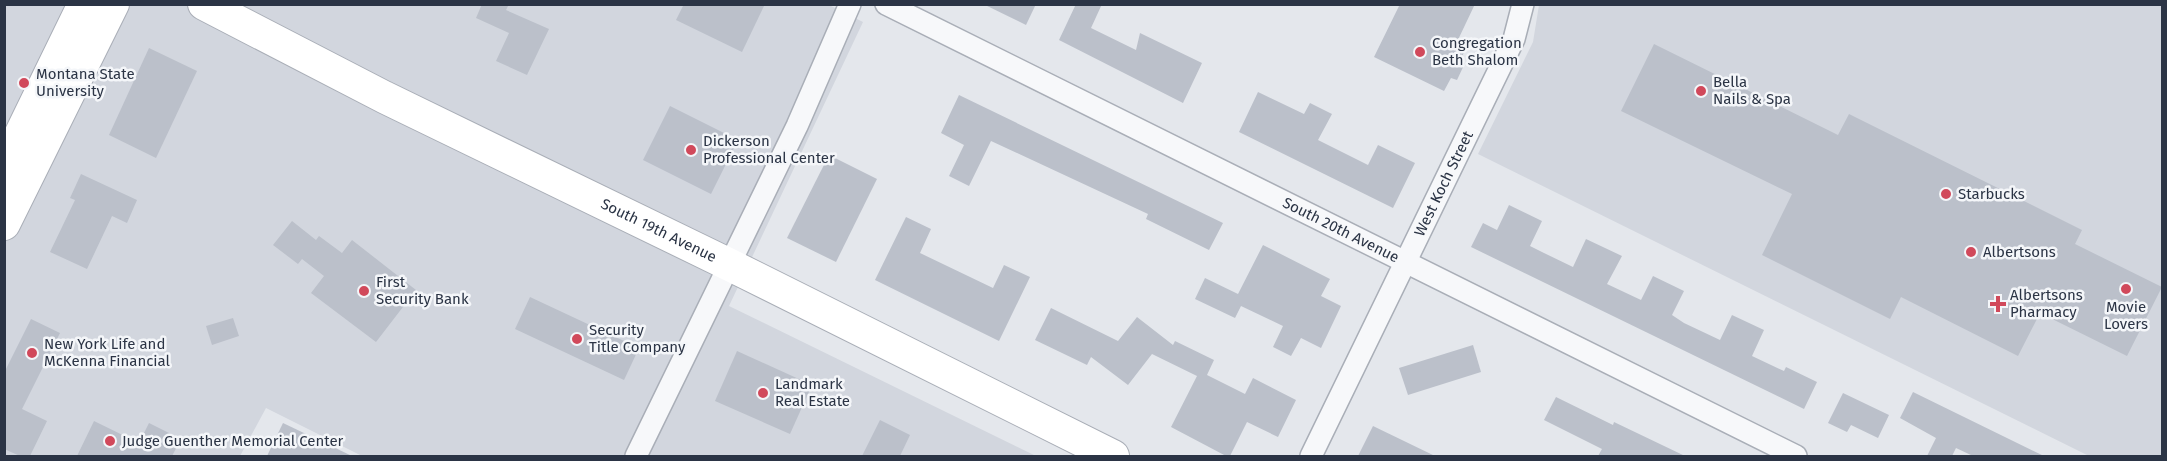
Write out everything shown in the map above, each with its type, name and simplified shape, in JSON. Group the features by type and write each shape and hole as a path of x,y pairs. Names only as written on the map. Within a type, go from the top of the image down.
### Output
{"main road":[{"path":"4,168 84,4"},
{"path":"4,224 113,4"},
{"name":"South 19th Avenue","path":"204,4 374,92 730,265 1113,456"}],"street":[{"path":"636,456 797,126 849,4"},
{"name":"South 20th Avenue","path":"886,4 1796,456"},
{"name":"West Koch Street","path":"1311,456 1514,39 1523,4"}],"shaded area":[{"path":"4,5 829,5 863,22 729,306 1036,456 362,456 266,408 240,456 5,456"},
{"path":"1539,5 2162,5 2162,456 2089,456 1478,154 1533,42"}],"building":[{"path":"482,4 509,4 506,10 549,29 527,75 496,61 509,33 476,18"},
{"path":"684,4 765,4 742,52 676,20"},
{"path":"983,4 1036,4 1026,25"},
{"path":"1076,4 1102,4 1091,28 1136,50 1140,33 1202,63 1183,103 1059,40"},
{"name":"Congregation Beth Shalom","path":"1400,4 1475,4 1456,44 1466,48 1460,61 1465,63 1457,80 1451,78 1444,91 1374,57"},
{"path":"1654,44 1838,135 1849,114 2082,230 2075,244 2162,287 2127,356 2040,313 2018,356 1901,297 1890,319 1762,255 1792,194 1621,111"},
{"path":"149,48 197,71 156,158 109,135"},
{"path":"1258,92 1304,114 1310,103 1332,114 1318,140 1368,165 1378,145 1415,163 1393,208 1239,132"},
{"path":"959,95 1223,223 1209,250 1146,219 1148,214 991,141 969,186 949,176 964,145 941,133"},
{"name":"Dickerson Professional Center","path":"670,106 738,140 711,194 643,160"},
{"path":"829,155 877,179 836,262 787,238"},
{"path":"81,174 137,200 127,223 112,216 87,269 50,252 75,200 70,198"},
{"path":"1509,205 1542,221 1530,246 1573,267 1586,239 1622,256 1607,284 1641,300 1653,276 1684,291 1672,315 1684,323 1720,340 1732,315 1764,330 1752,356 1784,371 1786,367 1817,382 1804,409 1471,247 1483,223 1497,230"},
{"path":"906,217 931,229 920,253 993,288 1004,265 1030,277 999,341 875,280"},
{"name":"First Security Bank","path":"292,221 316,240 319,236 342,253 352,240 416,290 376,342 311,293 324,276 302,259 298,264 273,245"},
{"path":"1263,245 1330,279 1321,296 1341,306 1321,348 1301,338 1291,356 1273,347 1283,326 1241,306 1235,318 1195,299 1205,278 1238,294"},
{"name":"Security Title Company","path":"530,297 639,348 624,380 515,329"},
{"path":"1051,308 1118,341 1137,317 1173,345 1175,341 1214,360 1207,375 1245,394 1253,378 1296,400 1278,437 1247,422 1230,456 1226,456 1171,427 1197,376 1152,354 1128,385 1091,357 1087,365 1035,340"},
{"path":"233,318 239,336 212,345 206,326"},
{"path":"31,319 60,333 22,409 47,421 30,456 20,456 4,449 4,373"},
{"path":"1473,345 1481,372 1408,395 1399,368"},
{"name":"Landmark Real Estate","path":"737,351 812,385 790,434 715,401"},
{"path":"1913,392 2044,456 1973,456 1956,448 1952,456 1927,456 1936,438 1900,418"},
{"path":"1843,393 1889,415 1878,438 1851,425 1847,432 1828,423"},
{"path":"1556,397 1685,456 1598,456 1602,449 1544,420"},
{"path":"880,420 910,435 900,456 862,456"},
{"name":"Judge Guenther Memorial Center","path":"94,421 139,443 149,423 181,439 172,456 77,456"},
{"path":"283,423 352,456 267,456"},
{"path":"1373,426 1435,456 1358,456"}],"place":[{"name":"Congregation Beth Shalom","path":"1420,52"},
{"name":"Montana State University","path":"24,83"},
{"name":"Bella Nails & Spa","path":"1701,91"},
{"name":"Dickerson Professional Center","path":"691,150"},
{"name":"Starbucks","path":"1946,194"},
{"name":"Albertsons","path":"1971,252"},
{"name":"Movie Lovers","path":"2126,289"},
{"name":"First Security Bank","path":"364,291"},
{"name":"Albertsons Pharmacy","path":"1998,304"},
{"name":"Security Title Company","path":"577,339"},
{"name":"New York Life and McKenna Financial","path":"32,353"},
{"name":"Landmark Real Estate","path":"763,393"},
{"name":"Judge Guenther Memorial Center","path":"110,441"}]}
